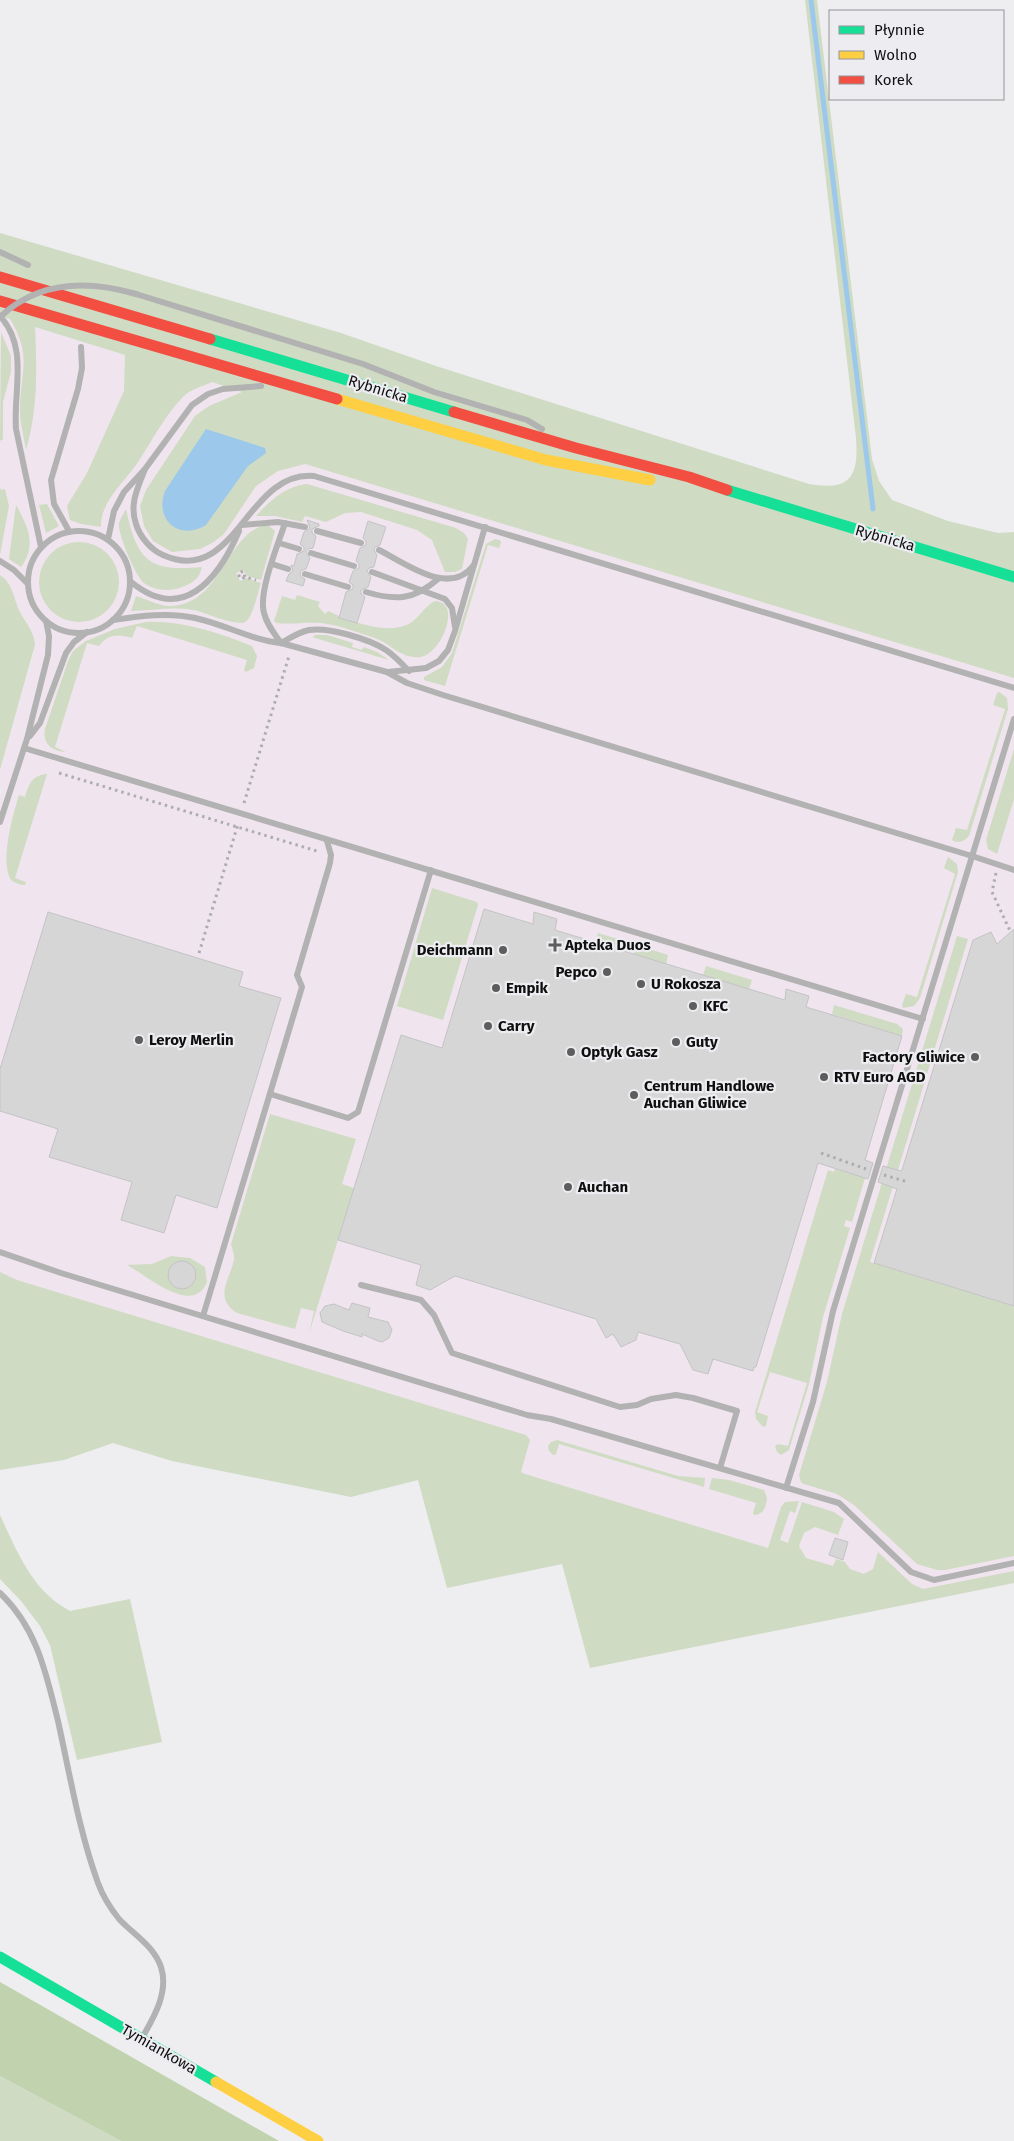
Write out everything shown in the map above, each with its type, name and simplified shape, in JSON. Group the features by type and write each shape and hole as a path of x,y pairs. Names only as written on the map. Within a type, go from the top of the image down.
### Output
{"main road":[{"name":"Rybnicka","path":"0,277 576,448 689,477 755,500 1014,577"},
{"name":"Rybnicka","path":"0,301 546,460 755,500"},
{"name":"Tymiankowa","path":"0,1957 318,2141"}],"lane":[{"path":"0,252 28,265"},
{"path":"41,547 16,429 15,404 18,356 9,328 0,316 32,297 71,285 100,285 136,294 363,364 434,392 527,420 576,448"},
{"path":"68,531 54,504 51,480 78,389 82,368 81,348"},
{"path":"108,539 114,511 127,487 145,469 186,412 208,394 223,389 253,385 324,395"},
{"path":"145,469 135,494 135,524 143,538 161,554 180,560 206,556 222,547 242,525 260,500 275,486 291,478 308,475 330,480 1014,688"},
{"path":"242,525 285,523 305,527"},
{"path":"281,643 271,630 263,611 263,594 285,523"},
{"path":"130,581 142,591 160,599 172,600 189,595 203,586 210,578 233,545 242,525"},
{"path":"387,672 426,668 439,661 448,650 485,527"},
{"path":"68,531 84,531 108,539 125,560 130,581 128,595 122,608 113,620 101,628 87,632 72,632 58,628 46,621 33,604 27,582 34,557 41,547 54,537 68,531"},
{"path":"318,531 361,543"},
{"path":"279,543 299,549"},
{"path":"379,550 438,579 461,577 475,563"},
{"path":"311,553 354,566"},
{"path":"0,562 14,570 27,582"},
{"path":"272,564 288,569"},
{"path":"372,572 441,596 451,604 455,630"},
{"path":"305,574 348,587"},
{"path":"366,592 381,596 403,598 425,590 438,579"},
{"path":"113,620 150,615 196,618 268,642 281,643 387,672 407,683 443,695 1014,870"},
{"path":"0,822 27,739 48,655 49,636 46,621"},
{"path":"281,643 306,631 319,629 332,631 377,645 392,655 409,671"},
{"path":"27,739 40,723 66,652 74,642 87,632"},
{"path":"1006,685 1014,694"},
{"path":"786,1488 813,1402 833,1311 1014,719"},
{"path":"24,748 327,841 349,845 923,1019"},
{"path":"203,1316 302,987 297,975 331,856 327,841"},
{"path":"270,1094 348,1118 358,1112 430,870"},
{"path":"0,1252 527,1415 551,1419 839,1503 911,1572 934,1580 1014,1564"},
{"path":"361,1285 421,1300 434,1315 452,1352 620,1406 637,1405 651,1399 676,1396 694,1398 737,1411 720,1468"},
{"path":"0,1593 13,1605 29,1628 45,1668 98,1885 119,1918 147,1944 161,1967 162,1990 156,2014 141,2039"}],"path":[{"path":"199,953 292,646"},
{"path":"59,773 331,856"},
{"path":"998,866 992,892 1011,933"},
{"path":"821,1153 834,1159 908,1182"}],"shaded area":[{"path":"0,316 1014,633 1014,1583 912,1604 0,1318 0,796 2,789 0,789 0,770 34,652 27,623 18,608 0,592"}],"green space":[{"path":"805,0 817,0 872,459 879,481 892,500 948,521 998,533 1014,532 1014,678 305,464 278,471 256,486 224,534 212,543 200,549 172,552 153,541 144,526 140,506 146,490 195,416 209,406 242,392 212,382 187,394 177,403 138,462 109,500 102,518 101,527 70,520 67,506 87,473 124,391 125,355 35,327 35,404 26,450 20,416 23,354 17,332 10,319 0,316 0,233 341,333 439,367 809,484 823,486 843,483 853,472 856,463 856,438"},
{"path":"1,332 11,356 11,372 3,402 3,439 0,441"},
{"path":"307,484 456,528 464,533 468,539 462,569 455,572 445,572 432,540 417,530 361,512 345,513 326,522 305,516 302,522 275,516 256,516 285,491"},
{"path":"0,487 1,490 5,489 9,506 0,555"},
{"path":"47,504 59,526 46,533 39,505"},
{"path":"16,505 27,528 30,544 26,559 21,567 9,559"},
{"path":"126,509 135,541 141,552 148,559 158,565 169,567 202,567 196,579 183,587 170,590 156,589 144,583 132,565 119,529 119,524"},
{"path":"268,525 275,531 261,580 247,576 243,570 236,573 240,581 246,578 261,583 253,610 245,622 230,621 184,609 131,611 136,596 169,606 187,603 201,594 213,582 243,539 254,530"},
{"path":"495,539 500,540 501,543 499,548 488,545 445,686 424,680 424,677 442,667 452,653 486,544"},
{"path":"79,542 94,545 107,554 116,567 119,582 116,597 107,610 94,619 79,622 64,619 51,610 42,597 39,582 42,567 51,554 64,545"},
{"path":"0,575 10,586 19,610 33,635 35,645 0,770"},
{"path":"297,595 320,602 318,606 325,614 328,611 358,623 382,628 403,626 412,622 435,601 443,604 447,610 448,619 446,629 435,648 428,654 413,657 407,656 375,638 339,626 321,623 276,623 274,621 282,596 295,600"},
{"path":"146,622 172,623 200,628 252,646 257,656 254,668 246,672 244,670 247,660 137,626 132,638 114,636 106,639 99,646 87,643 55,747 66,752 49,746 45,739 45,729 73,651 86,641 115,629"},
{"path":"315,635 327,635 353,643 352,647 362,650 364,647 377,652 389,660 315,638 313,637"},
{"path":"999,692 1007,698 1008,709 969,836 957,842 952,840 956,828 967,830 1005,709 993,705"},
{"path":"1014,749 1014,799 997,854 988,849 986,840"},
{"path":"47,774 15,878 26,882 25,885 19,884 11,880 7,862 8,839 13,815 19,795 25,797 32,781 38,776"},
{"path":"948,857 957,864 958,872 920,998 914,1006 903,1008 902,1005 906,994 917,997 955,874 944,868"},
{"path":"432,888 477,902 478,905 443,1020 397,1006"},
{"path":"598,933 631,943 628,952 596,942"},
{"path":"957,936 968,939 870,1262 1014,1306 1014,1556 937,1570 917,1564 854,1505 837,1494 804,1484 801,1482 799,1475 827,1382 842,1314"},
{"path":"636,945 668,955 666,964 634,954"},
{"path":"706,966 752,980 749,989 703,975"},
{"path":"834,1005 897,1024 903,1029 902,1036 832,1014"},
{"path":"270,1114 356,1139 342,1184 354,1188 309,1334 314,1311 301,1308 295,1329 237,1313 230,1307 224,1295 234,1260 231,1244"},
{"path":"835,1169 865,1178 852,1222 846,1220 844,1226 850,1228 823,1317 809,1384 789,1450 781,1455 777,1452 775,1446 778,1444 788,1446 807,1383 770,1372 757,1412 768,1416 766,1426 763,1427 756,1419 755,1412 828,1170 834,1172"},
{"path":"171,1256 190,1258 205,1267 207,1282 200,1292 191,1296 181,1295 157,1284 127,1265 152,1264"},
{"path":"0,1272 17,1280 526,1435 530,1440 521,1472 525,1474 768,1548 781,1507 785,1502 799,1501 795,1513 790,1511 780,1540 788,1543 802,1502 834,1512 844,1519 838,1535 815,1527 804,1533 799,1546 806,1558 833,1566 836,1559 845,1562 850,1569 864,1574 873,1569 878,1552 912,1584 923,1589 1014,1571 1014,1583 590,1668 562,1564 447,1588 418,1480 351,1497 172,1461 113,1443 64,1460 0,1470"},
{"path":"557,1440 678,1476 705,1478 704,1487 559,1444 556,1454 553,1455 549,1451 548,1446 551,1442"},
{"path":"712,1478 729,1480 764,1490 767,1498 764,1510 754,1515 756,1503 709,1489"},
{"path":"0,1515 28,1570 42,1590 60,1605 70,1611 130,1599 162,1742 77,1760 50,1645 40,1626 21,1601 0,1579"},
{"path":"0,1982 279,2141 121,2141 0,2076"},
{"path":"0,2076 121,2141 0,2141"}],"water":[{"path":"206,429 265,448 266,453 248,466 206,525 187,531 172,525 166,519 163,511 165,491"}],"building":[{"path":"307,520 319,524 319,526 312,529 312,533 316,536 314,545 313,548 308,549 306,552 310,558 306,569 300,573 301,577 305,579 303,586 286,581 289,574 293,571 291,565 294,566 297,554 304,551 304,547 300,544 304,532 310,528"},
{"path":"368,521 386,527 380,545 374,548 377,555 374,567 369,568 367,571 371,577 368,587 361,590 361,594 365,597 357,623 339,618 346,592 353,589 353,585 349,582 353,571 359,568 359,564 356,561 360,548 366,545 366,541 363,538"},
{"name":"Centrum Handlowe Auchan Gliwice","path":"484,909 533,924 534,912 557,919 555,930 785,1000 786,989 809,996 806,1007 902,1036 865,1160 873,1163 868,1179 818,1163 756,1367 754,1367 753,1371 713,1359 708,1374 693,1370 680,1344 638,1332 636,1340 621,1347 613,1334 606,1338 596,1319 455,1276 430,1290 416,1285 421,1265 338,1240 401,1035 442,1048"},
{"name":"Leroy Merlin","path":"48,912 243,972 239,986 281,998 217,1208 176,1195 164,1233 121,1220 132,1182 49,1157 58,1129 0,1111 0,1069"},
{"name":"Factory Gliwice","path":"1014,929 1014,1306 874,1263 897,1189 878,1182 883,1166 902,1170 973,940 991,932 997,944"},
{"path":"182,1261 192,1265 196,1275 192,1285 182,1289 172,1285 168,1275 172,1265"},
{"path":"352,1303 370,1308 368,1317 388,1322 392,1330 389,1338 382,1342 362,1334 362,1337 343,1331 322,1322 320,1313 325,1306 334,1304 349,1310"},
{"path":"835,1538 848,1542 843,1560 829,1555"}],"waterway":[{"path":"811,0 873,509"}],"traffic: fast":[{"path":"210,339 454,412"},
{"path":"727,490 1014,577"},
{"path":"0,1957 216,2082"}],"traffic: slow":[{"path":"337,399 546,460 650,480"},
{"path":"216,2082 318,2141"}],"traffic: jam":[{"path":"0,277 210,339"},
{"path":"0,301 337,399"},
{"path":"454,412 576,448 689,477 727,490"}],"place":[{"name":"Apteka Duos","path":"555,945"},
{"name":"Deichmann","path":"503,950"},
{"name":"Pepco","path":"607,972"},
{"name":"U Rokosza","path":"641,984"},
{"name":"Empik","path":"496,988"},
{"name":"KFC","path":"693,1006"},
{"name":"Carry","path":"488,1026"},
{"name":"Leroy Merlin","path":"139,1040"},
{"name":"Guty","path":"676,1042"},
{"name":"Optyk Gasz","path":"571,1052"},
{"name":"Factory Gliwice","path":"975,1057"},
{"name":"RTV Euro AGD","path":"824,1077"},
{"name":"Centrum Handlowe Auchan Gliwice","path":"634,1095"},
{"name":"Auchan","path":"568,1187"}]}
